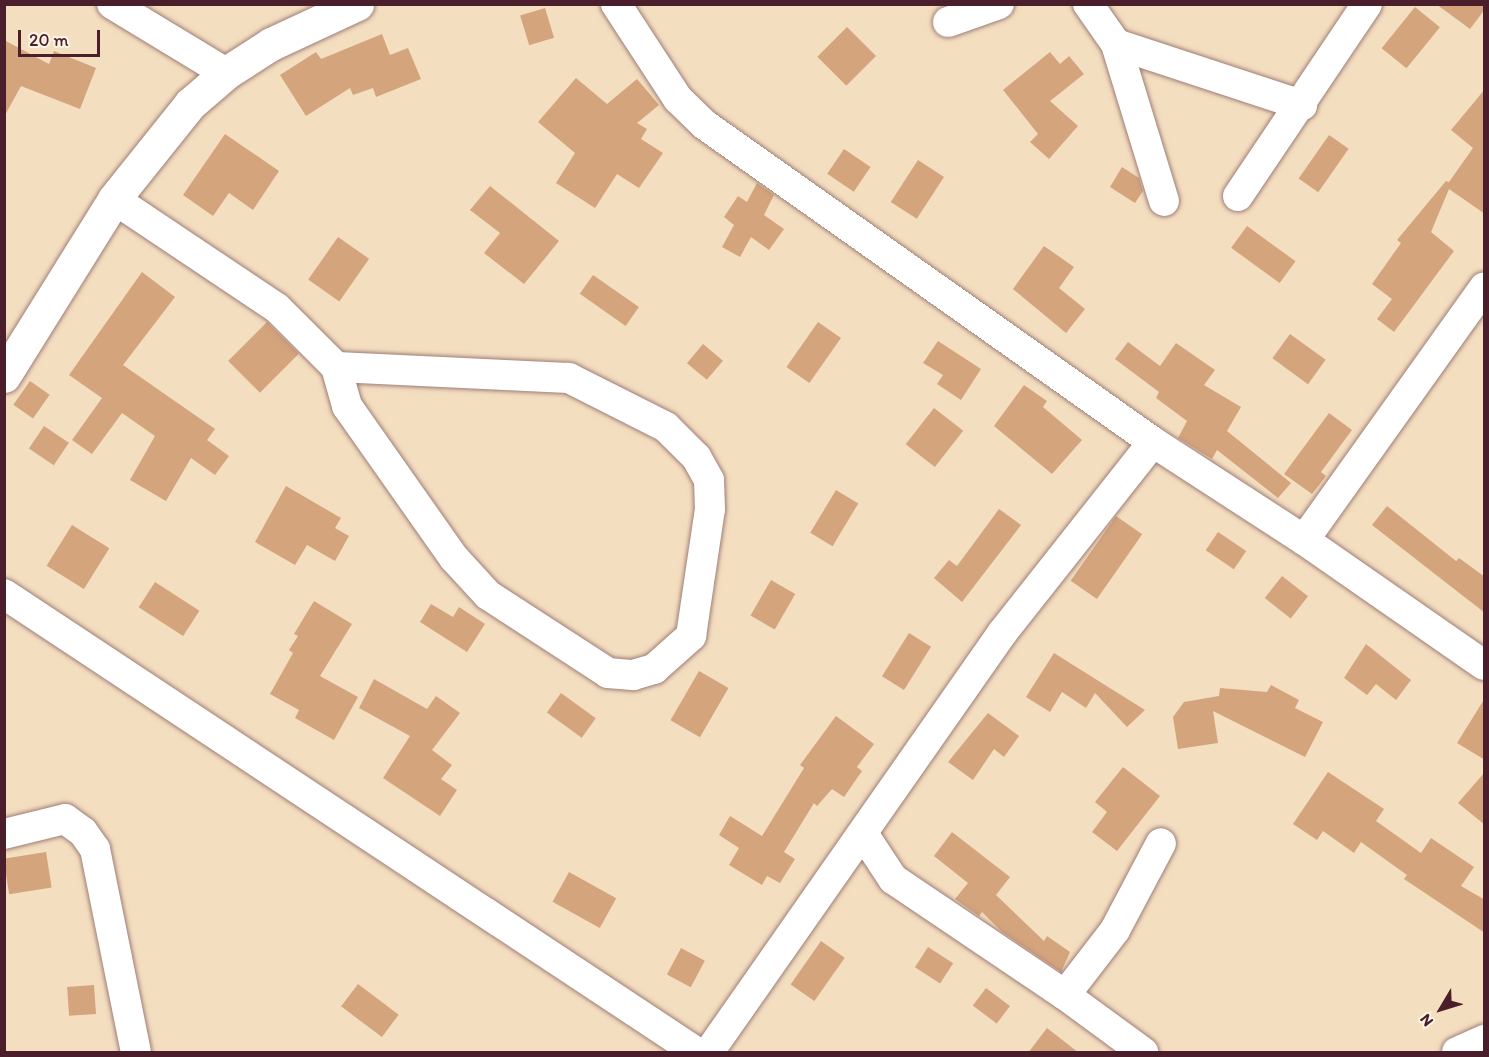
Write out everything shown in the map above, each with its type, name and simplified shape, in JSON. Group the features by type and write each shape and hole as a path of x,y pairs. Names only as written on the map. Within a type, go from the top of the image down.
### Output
{"street":[{"path":"112,4 226,73"},
{"path":"4,376 114,199 190,104 226,73 271,44 357,4"},
{"path":"616,4 678,99 705,125 1153,442 1304,540 1485,665"},
{"path":"948,22 999,4"},
{"path":"1088,4 1116,44 1164,201"},
{"path":"1238,196 1266,149 1302,105 1367,4"},
{"path":"1116,44 1302,105"},
{"path":"114,199 277,308 336,367 347,406 454,558 488,595 608,673 633,675 654,669 691,636 710,509 709,480 696,457 666,427 569,378 336,367"},
{"path":"1304,540 1485,288"},
{"path":"709,1053 864,835 1003,632 1153,442"},
{"path":"4,594 696,1053"},
{"path":"4,834 65,819 82,832 95,849 136,1053"},
{"path":"864,835 893,879 1065,995 1143,1053"},
{"path":"1065,995 1116,930 1161,843"},
{"path":"1457,1053 1485,1040"}],"building":[{"path":"1436,4 1485,4 1485,9 1470,29"},
{"path":"1415,7 1440,27 1407,68 1382,48"},
{"path":"545,8 554,38 529,45 520,16"},
{"path":"847,27 876,56 846,86 817,57"},
{"path":"382,34 390,55 408,48 421,79 376,97 373,88 353,95 350,88 306,116 280,75 316,52 321,59"},
{"path":"4,40 49,64 54,51 96,68 80,109 21,86 4,117"},
{"path":"1050,52 1060,64 1069,56 1084,74 1050,101 1078,126 1049,159 1030,142 1038,134 1003,90"},
{"path":"576,78 607,104 637,79 659,105 637,123 647,129 641,139 663,153 639,188 617,174 595,208 556,183 575,153 538,122"},
{"path":"1485,89 1485,214 1449,189 1431,232 1454,251 1394,332 1377,319 1392,299 1372,284 1401,243 1397,240 1446,181 1449,182 1473,148 1451,130"},
{"path":"225,134 279,171 253,210 229,193 213,216 183,195"},
{"path":"1329,135 1349,149 1318,192 1299,178"},
{"path":"844,149 871,167 854,192 827,174"},
{"path":"918,160 944,177 917,219 891,202"},
{"path":"1122,167 1139,178 1143,191 1135,203 1110,187"},
{"path":"757,183 774,195 764,215 784,229 769,250 751,237 740,257 722,247 734,225 724,217 738,196 747,202"},
{"path":"490,186 559,241 524,284 484,253 500,233 470,210"},
{"path":"1247,226 1296,261 1280,283 1231,248"},
{"path":"338,237 369,259 339,301 308,280"},
{"path":"1044,246 1074,267 1059,288 1085,309 1066,333 1013,289"},
{"path":"142,272 175,297 123,365 215,429 207,440 229,456 215,475 191,458 166,501 130,480 155,436 122,413 92,454 72,440 102,398 69,375"},
{"path":"593,275 639,307 626,326 580,294"},
{"path":"267,322 299,354 260,393 228,361"},
{"path":"818,322 841,338 809,383 786,367"},
{"path":"1290,334 1326,360 1308,384 1272,358"},
{"path":"938,341 981,369 961,400 937,384 943,375 923,363"},
{"path":"1128,342 1160,366 1176,343 1215,370 1204,385 1241,407 1227,431 1291,483 1278,498 1217,450 1212,459 1178,438 1187,421 1156,398 1159,392 1115,359"},
{"path":"703,344 723,361 707,380 687,363"},
{"path":"30,381 50,395 33,419 13,405"},
{"path":"1024,385 1047,401 1043,407 1082,440 1052,474 994,426"},
{"path":"934,408 963,431 935,467 906,444"},
{"path":"1329,413 1352,430 1321,472 1326,476 1312,494 1284,474"},
{"path":"44,426 69,443 54,465 29,448"},
{"path":"286,486 341,518 335,528 349,536 335,561 307,545 295,565 255,542"},
{"path":"836,490 858,503 833,546 810,533"},
{"path":"1387,506 1456,561 1459,558 1485,577 1485,613 1372,525"},
{"path":"999,509 1021,525 962,602 934,578 949,560 957,566"},
{"path":"1116,516 1142,534 1097,599 1071,581"},
{"path":"72,525 109,548 84,589 47,566"},
{"path":"1218,532 1246,551 1234,569 1206,550"},
{"path":"1282,576 1308,596 1291,618 1265,598"},
{"path":"771,580 795,594 775,630 750,616"},
{"path":"155,582 199,611 183,636 139,607"},
{"path":"314,601 352,624 320,676 358,697 334,740 295,718 299,710 270,694 293,653 289,650 298,636 294,634"},
{"path":"431,604 453,617 459,607 485,624 467,652 420,622"},
{"path":"909,633 931,647 904,690 882,676"},
{"path":"1366,644 1411,680 1396,700 1376,684 1367,695 1344,678"},
{"path":"1054,653 1145,710 1127,727 1095,693 1086,708 1062,692 1050,712 1026,697"},
{"path":"699,671 728,688 700,737 670,720"},
{"path":"374,679 427,709 436,696 460,713 432,750 452,765 441,779 457,790 440,816 383,778 410,736 359,708"},
{"path":"1271,685 1299,700 1295,708 1323,722 1305,757 1213,711 1218,743 1178,749 1173,717 1184,702 1219,696 1220,688 1267,692"},
{"path":"561,693 596,718 582,738 547,712"},
{"path":"1485,698 1485,760 1457,743"},
{"path":"988,713 1019,736 1004,757 994,749 973,780 948,762"},
{"path":"836,716 874,744 857,767 862,771 844,797 832,789 817,806 814,803 784,852 795,859 780,883 767,876 762,885 729,865 739,848 719,835 730,816 762,836 804,768 800,765"},
{"path":"1123,767 1160,796 1117,851 1092,832 1107,812 1095,802"},
{"path":"1328,772 1384,809 1376,821 1421,853 1431,838 1474,867 1461,886 1485,900 1485,933 1404,879 1407,875 1361,842 1354,853 1323,831 1317,840 1293,824"},
{"path":"1485,772 1485,825 1458,803"},
{"path":"952,832 1010,877 996,895 1044,941 1047,936 1070,952 1061,972 1002,932 982,912 979,916 955,899 968,883 934,856"},
{"path":"46,852 52,888 9,894 4,859"},
{"path":"569,872 616,898 600,928 553,902"},
{"path":"821,941 845,958 814,1001 791,984"},
{"path":"928,947 953,963 940,983 915,967"},
{"path":"681,948 705,961 691,987 667,974"},
{"path":"358,984 399,1015 382,1037 341,1006"},
{"path":"94,985 96,1014 69,1016 67,987"},
{"path":"986,988 1010,1006 997,1024 973,1006"},
{"path":"1047,1028 1079,1053 1028,1053"}]}
